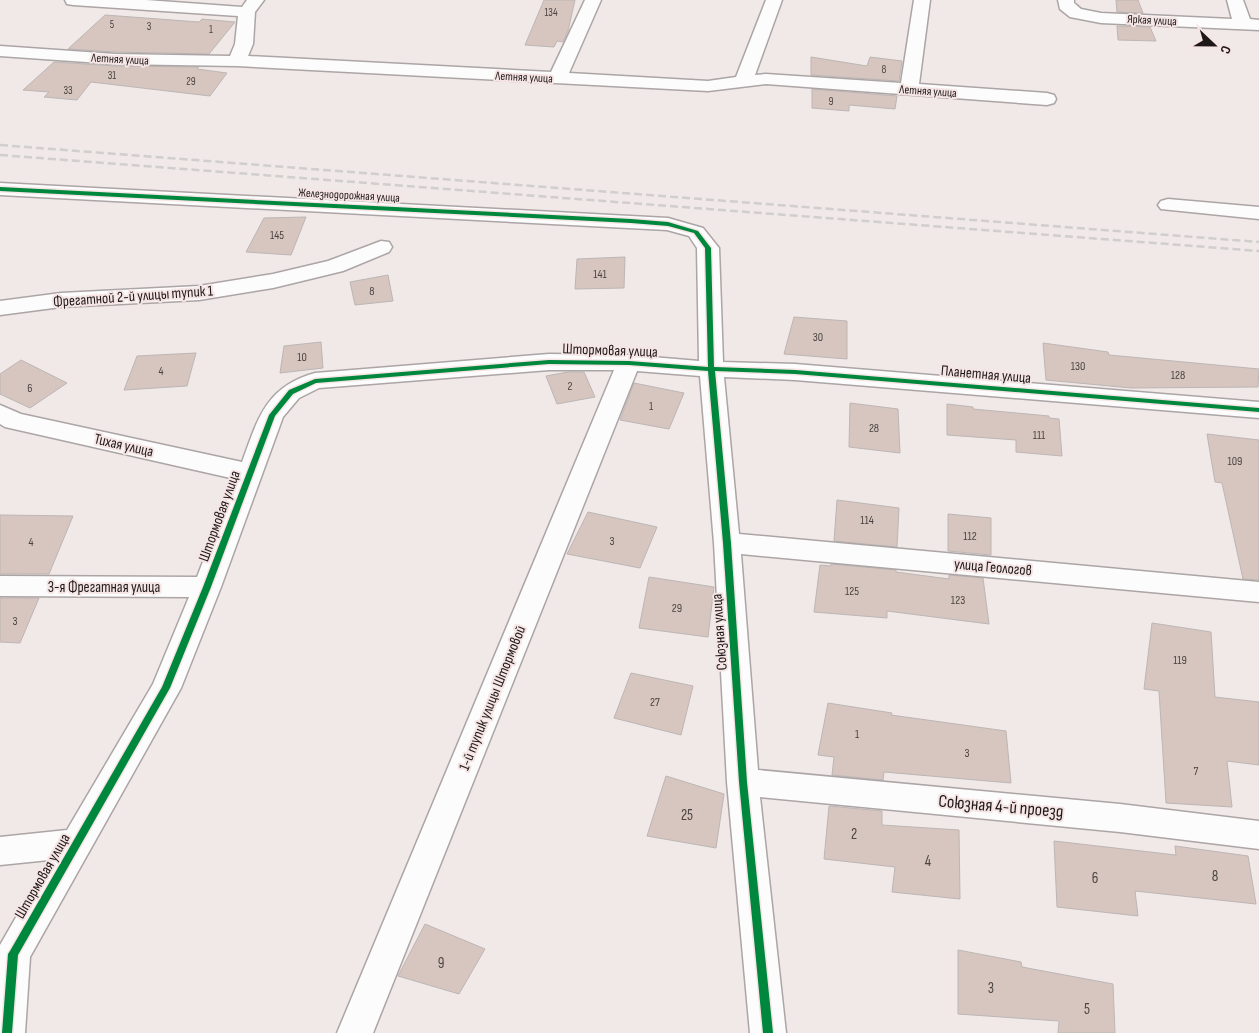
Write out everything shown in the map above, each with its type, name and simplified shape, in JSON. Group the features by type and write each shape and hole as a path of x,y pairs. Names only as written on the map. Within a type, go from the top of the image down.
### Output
{"street":[{"path":"73,0 251,6 244,44 237,61"},
{"path":"557,79 593,0"},
{"path":"744,80 774,0"},
{"path":"909,90 922,0"},
{"path":"1235,0 1251,25"},
{"name":"Яркая улица","path":"1071,6 1101,18 1251,25"},
{"name":"Летняя улица","path":"0,51 115,59 237,61 708,86 744,80 766,79 1047,100"},
{"name":"Железнодорожная улица","path":"0,188 631,221 668,224 696,232"},
{"path":"1168,205 1259,213"},
{"name":"Союзная улица","path":"696,232 708,248 710,369 727,543 743,782 768,1033"},
{"name":"Фрегатной 2-й улицы тупик 1","path":"0,308 62,300 199,293 273,281 335,266 381,247"},
{"name":"Штормовая улица","path":"7,1033 7,955 77,843 166,688 207,587 272,415 291,392 315,381 549,362 629,363 710,369"},
{"name":"1-й тупик улицы Штормовой","path":"355,1033 629,363"},
{"name":"Планетная улица","path":"710,369 795,372 1259,410"},
{"name":"Тихая улица","path":"0,413 14,421 250,474"},
{"name":"улица Геологов","path":"727,543 1259,592"},
{"name":"3-я Фрегатная улица","path":"0,586 207,587"},
{"name":"Союзная 4-й проезд","path":"743,782 1120,818 1259,835"},
{"path":"0,851 77,843"}],"building":[{"path":"544,0 575,0 568,31 563,42 557,41 554,47 525,45"},
{"path":"1116,0 1138,0 1143,13 1117,12"},
{"path":"105,15 199,22 202,19 235,22 209,54 68,49"},
{"path":"1117,26 1150,27 1156,41 1118,40"},
{"path":"811,57 867,66 870,57 902,61 899,81 811,75"},
{"path":"54,62 115,66 199,67 197,69 227,73 210,96 91,82 77,100 44,97 49,92 23,90"},
{"path":"812,89 897,96 895,109 849,105 849,111 812,108"},
{"path":"306,217 291,255 246,252 264,218"},
{"path":"625,257 624,288 575,289 577,259"},
{"path":"388,275 393,301 355,305 350,282"},
{"path":"794,317 847,321 847,359 784,354"},
{"path":"321,342 323,368 280,373 284,346"},
{"path":"1043,343 1108,352 1109,355 1259,369 1258,387 1131,388 1046,380"},
{"path":"196,353 187,386 124,390 137,356"},
{"path":"21,360 67,383 30,408 0,394 0,374"},
{"path":"568,372 584,372 595,397 557,404 546,376"},
{"path":"634,383 684,393 669,429 620,420"},
{"path":"850,403 898,409 900,453 849,447"},
{"path":"947,404 973,407 973,409 1049,416 1049,418 1059,419 1062,456 1016,452 1016,440 947,435"},
{"path":"1207,434 1259,440 1259,580 1243,579 1222,483 1215,482"},
{"path":"837,500 899,508 897,547 834,541"},
{"path":"588,512 657,527 640,568 567,554"},
{"path":"948,514 991,518 991,555 948,551"},
{"path":"0,515 73,516 49,574 0,574"},
{"path":"831,564 896,570 896,572 949,579 949,575 983,578 989,624 887,611 887,618 814,612 820,565 831,566"},
{"path":"649,577 714,587 708,637 639,628"},
{"path":"0,598 39,598 20,643 0,642"},
{"path":"1152,623 1211,632 1215,697 1259,702 1259,765 1227,761 1232,807 1166,803 1159,691 1144,689"},
{"path":"631,673 693,686 681,735 614,718"},
{"path":"828,703 892,713 891,715 1006,731 1011,783 884,772 883,780 832,775 834,757 818,755"},
{"path":"666,776 724,794 716,848 647,836"},
{"path":"829,806 882,811 882,825 959,830 960,899 892,892 895,867 824,859"},
{"path":"1054,841 1176,855 1175,846 1248,856 1256,904 1135,891 1138,916 1057,907"},
{"path":"425,924 485,949 459,994 398,976"},
{"path":"958,950 1021,962 1022,967 1113,984 1115,1033 1058,1033 1059,1021 958,1014"}],"railway":[{"path":"0,145 1259,242"},
{"path":"0,155 1259,251"}],"cycle path":[{"path":"0,189 631,221 668,224 696,232 708,248 711,369 727,543 743,782 768,1033"},
{"path":"7,1033 13,954 166,688 207,587 272,415 291,392 315,381 549,362 629,363 711,369 795,372 1259,410"}]}
